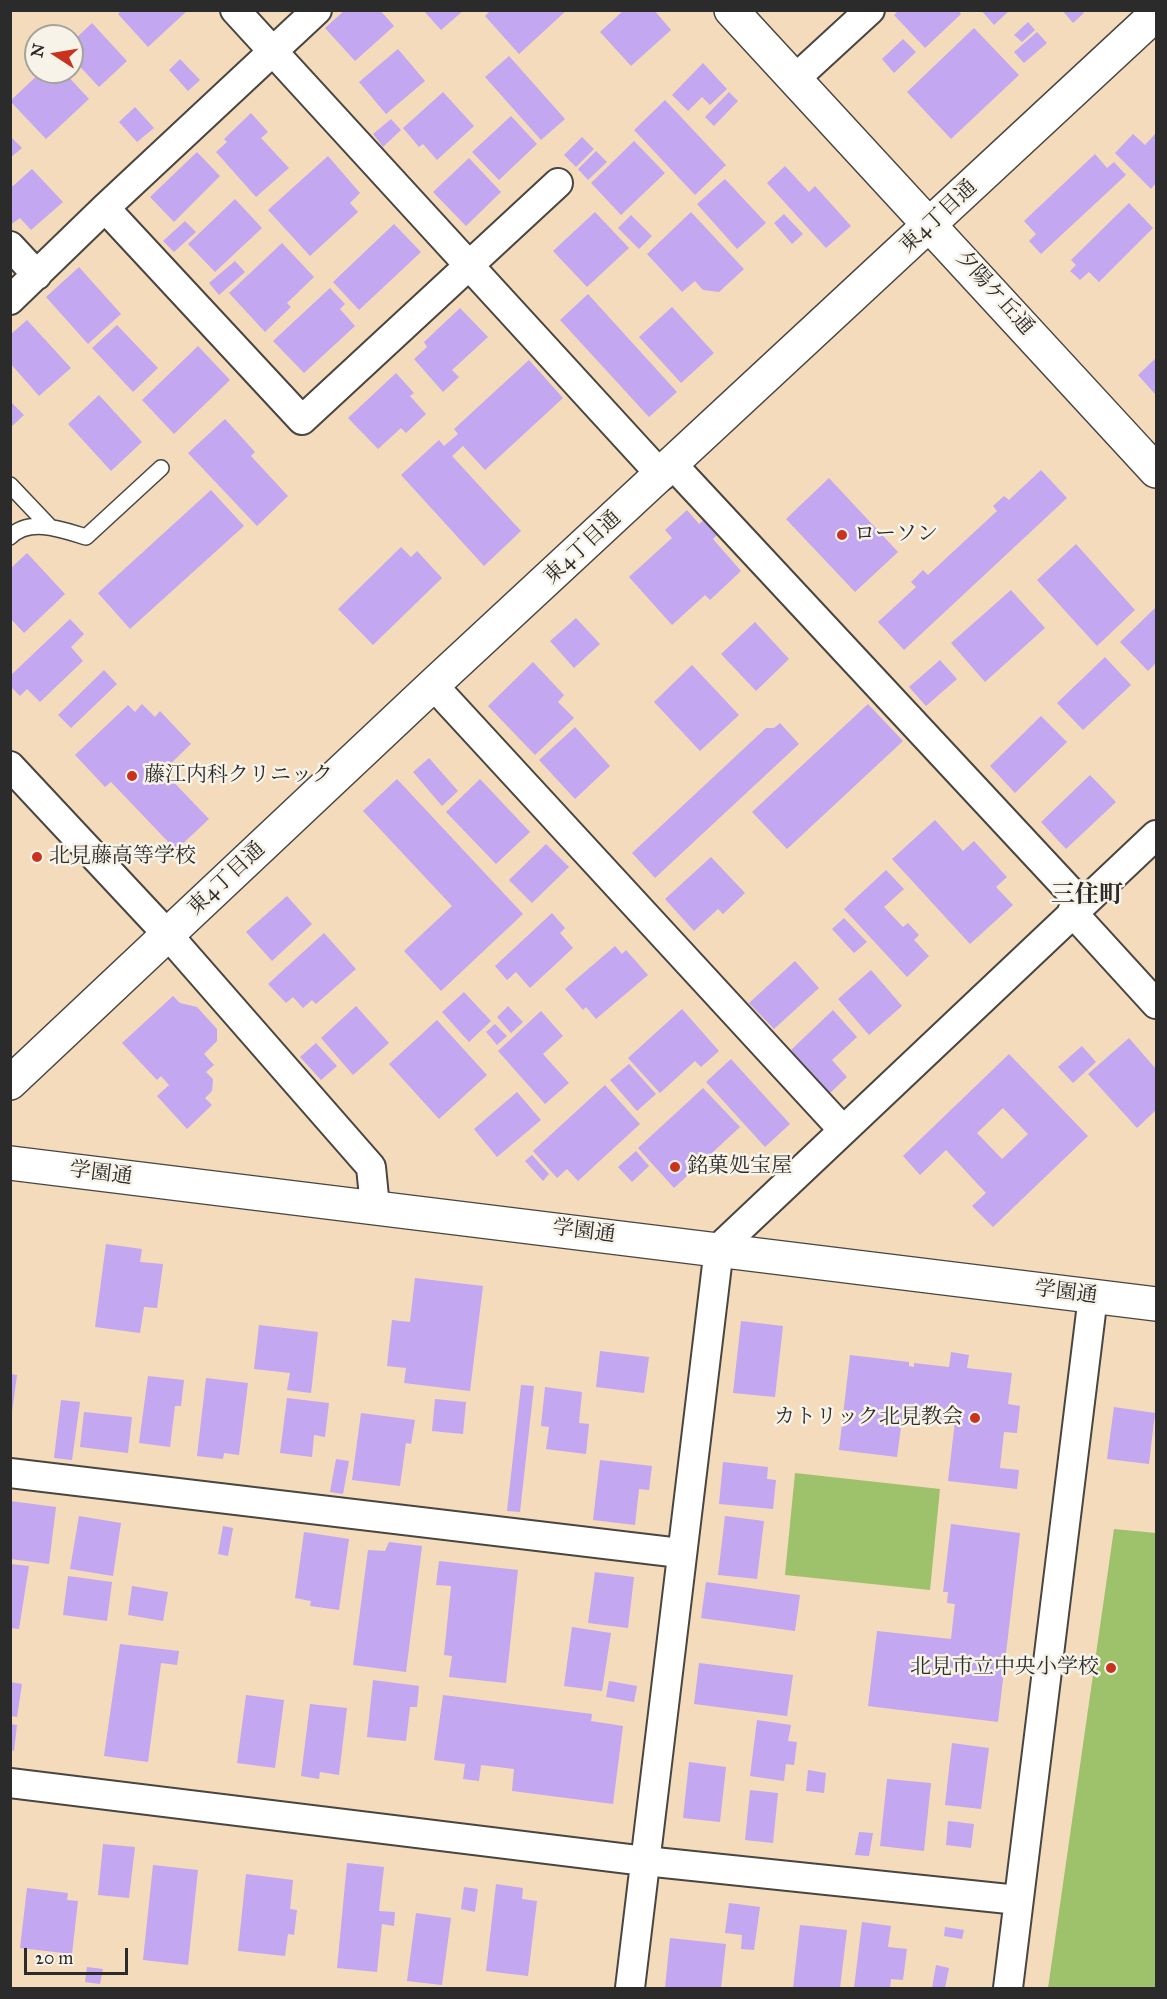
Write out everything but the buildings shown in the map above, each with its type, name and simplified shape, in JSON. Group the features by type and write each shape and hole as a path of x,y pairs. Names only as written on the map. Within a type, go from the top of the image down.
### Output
{"street":[{"path":"235,10 470,267 667,470 1077,908 1156,1004"},
{"path":"10,300 317,10"},
{"name":"夕陽ケ丘通","path":"731,10 931,224 1156,471"},
{"path":"796,78 870,10"},
{"name":"東4丁目通","path":"10,1083 434,685 1156,14"},
{"path":"105,208 302,420 470,267 558,183"},
{"path":"10,246 37,275"},
{"path":"434,685 843,1130"},
{"path":"10,766 168,935 372,1167 375,1207"},
{"path":"630,1989 680,1554 719,1248 1156,835"},
{"name":"学園通","path":"10,1163 719,1248 1156,1304"},
{"path":"1008,1989 1093,1296"},
{"path":"10,1473 680,1554"},
{"path":"10,1783 645,1861 1018,1900"}],"lane":[{"path":"10,537 17,531 48,525 86,537 161,468"},
{"path":"10,485 48,525"}],"green space":[{"path":"795,1473 940,1489 930,1590 785,1575"},
{"path":"1114,1529 1156,1533 1156,1988 1048,1988"}],"place":[{"name":"ローソン","path":"842,535"},
{"name":"藤江内科クリニック","path":"132,776"},
{"name":"北見藤高等学校","path":"37,857"},
{"name":"銘菓処宝屋","path":"675,1167"},
{"name":"カトリック北見教会","path":"975,1418"},
{"name":"北見市立中央小学校","path":"1111,1668"}],"district":[{"name":"三住町","path":"1087,896"}]}
